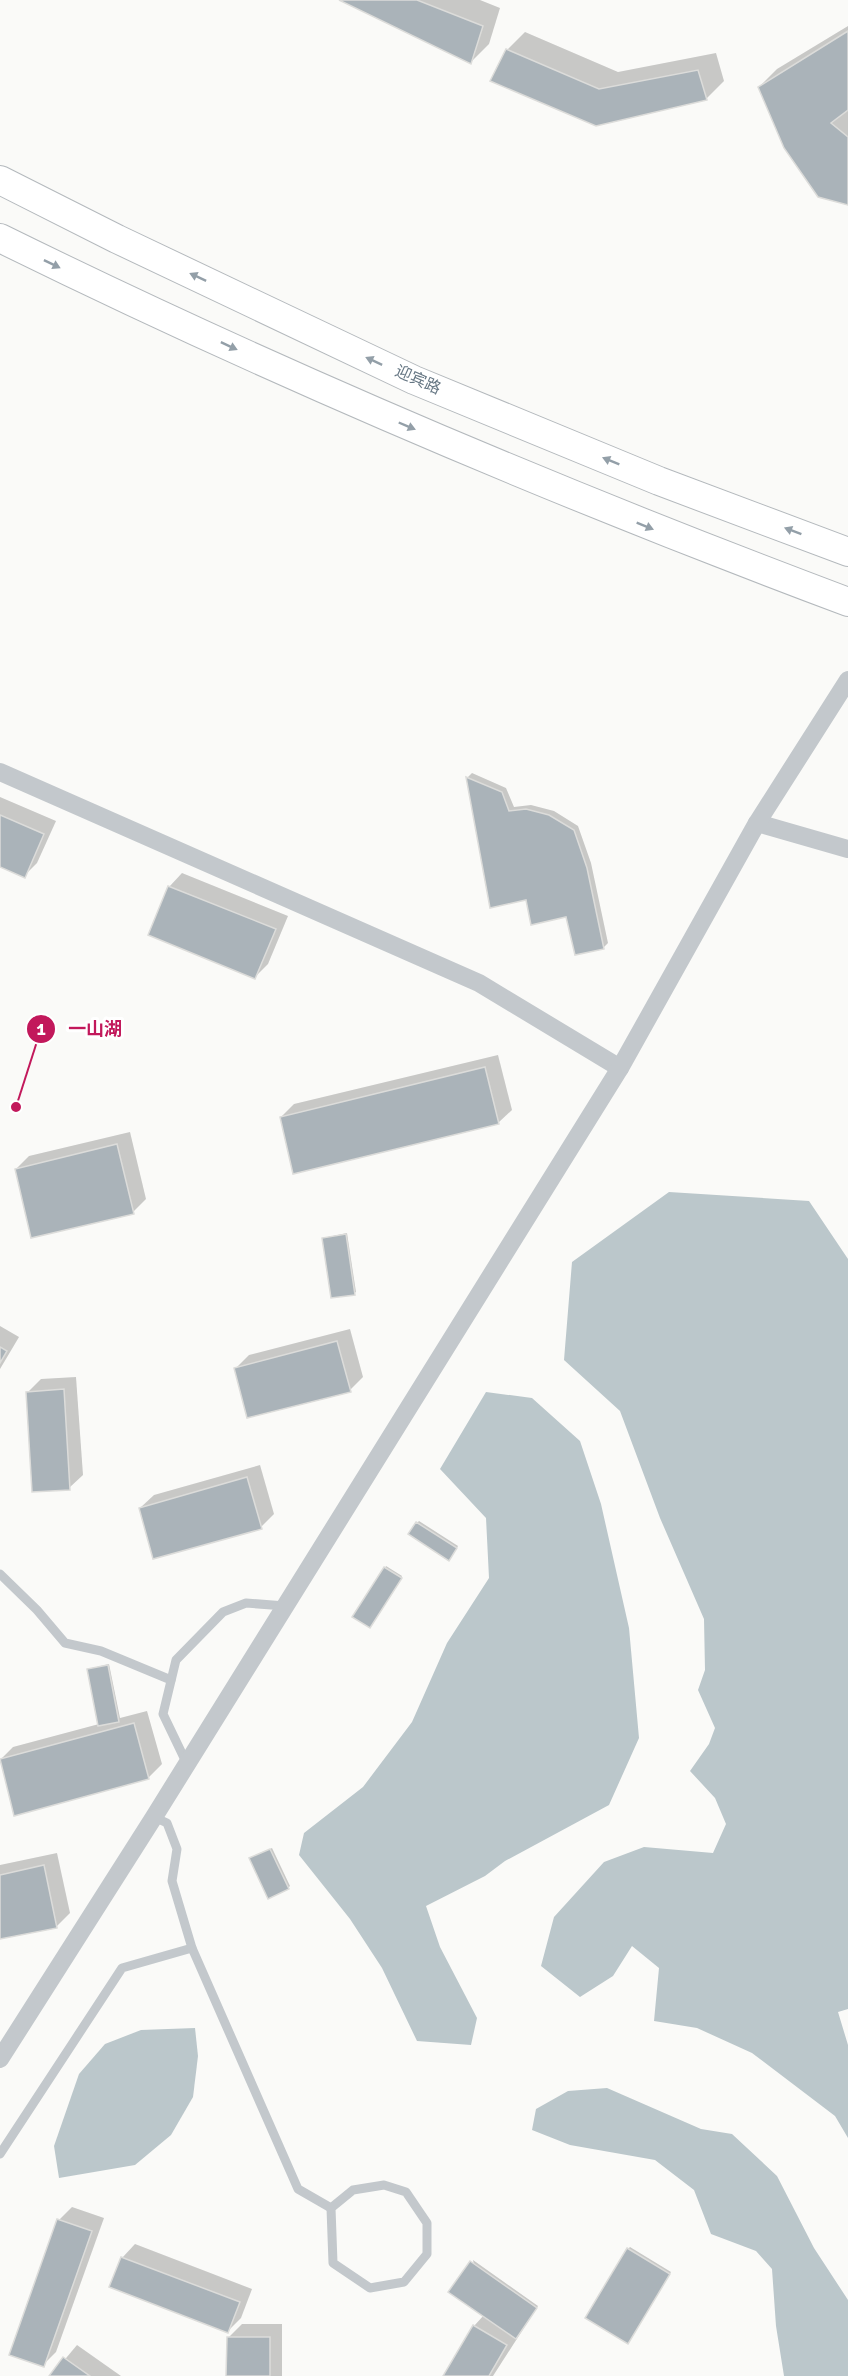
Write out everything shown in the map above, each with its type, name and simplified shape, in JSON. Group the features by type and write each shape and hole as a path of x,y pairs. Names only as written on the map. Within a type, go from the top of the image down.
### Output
{"highway":[{"name":"迎宾路","path":"0,180 117,239 414,380 659,481 848,552"},
{"path":"0,238 94,285 384,417 647,526 848,602"}],"street":[{"path":"0,2059 154,1817 620,1068 757,823 848,680"},
{"path":"0,772 479,983 620,1068"},
{"path":"757,823 848,849"}],"lane":[{"path":"0,1574 37,1610 64,1643 101,1651 171,1680"},
{"path":"187,1764 163,1714 176,1660 223,1612 246,1603 285,1606"},
{"path":"154,1817 167,1823 177,1849 172,1881 192,1948 298,2189 331,2208"},
{"path":"0,2154 122,1968 192,1948"},
{"path":"384,2185 406,2192 427,2223 427,2253 404,2282 370,2288 333,2262 331,2208 352,2190 384,2185"}],"shaded area":[{"path":"669,1192 809,1201 848,1259 848,2009 838,2012 848,2045 848,2138 835,2116 752,2053 697,2028 654,2021 659,1968 632,1946 613,1976 580,1997 541,1966 554,1917 604,1862 644,1847 713,1853 726,1824 715,1798 690,1771 709,1744 715,1728 698,1690 705,1670 704,1619 660,1518 620,1411 564,1360 572,1262"},
{"path":"486,1392 532,1398 580,1441 601,1504 629,1628 639,1738 609,1805 505,1861 485,1876 426,1906 440,1947 477,2018 471,2045 417,2041 382,1968 350,1919 299,1855 304,1833 363,1787 412,1722 447,1643 489,1578 486,1518 440,1469"},
{"path":"195,2028 198,2056 193,2097 171,2135 135,2165 59,2178 54,2146 79,2074 105,2044 141,2030"},
{"path":"607,2088 701,2129 732,2134 777,2176 814,2248 848,2300 848,2376 784,2376 776,2326 772,2269 756,2251 711,2234 694,2190 655,2160 570,2145 532,2130 536,2109 568,2091"}],"building":[{"path":"339,0 417,0 483,26 471,64"},
{"path":"848,31 848,110 831,123 848,137 848,205 818,197 784,148 758,87"},
{"path":"506,49 599,89 698,70 707,100 596,126 490,81"},
{"path":"466,777 502,792 509,811 526,809 549,815 574,830 587,868 604,949 575,955 566,917 531,925 526,900 490,908"},
{"path":"0,815 44,834 25,878 0,867"},
{"path":"168,886 276,929 255,979 148,935"},
{"path":"485,1067 499,1124 293,1174 280,1117"},
{"path":"117,1144 134,1214 31,1238 15,1169"},
{"path":"346,1234 355,1295 331,1298 322,1238"},
{"path":"337,1341 351,1392 247,1418 234,1368"},
{"path":"0,1347 7,1351 0,1363"},
{"path":"64,1389 70,1490 32,1492 26,1392"},
{"path":"247,1477 262,1529 153,1559 139,1508"},
{"path":"416,1522 457,1548 449,1561 408,1534"},
{"path":"384,1567 402,1578 370,1628 352,1617"},
{"path":"108,1665 119,1722 98,1726 87,1669"},
{"path":"134,1723 149,1779 14,1816 0,1759"},
{"path":"270,1849 289,1889 268,1899 249,1858"},
{"path":"44,1865 57,1928 0,1939 0,1875"},
{"path":"57,2219 92,2231 44,2367 9,2355"},
{"path":"627,2248 670,2274 628,2344 585,2318"},
{"path":"121,2257 240,2302 228,2333 109,2287"},
{"path":"470,2261 537,2308 516,2339 448,2292"},
{"path":"473,2325 507,2345 489,2376 443,2376"},
{"path":"227,2337 270,2337 270,2376 226,2376"},
{"path":"63,2357 90,2376 49,2376"}],"place":[{"name":"一山湖","path":"16,1107"}]}
